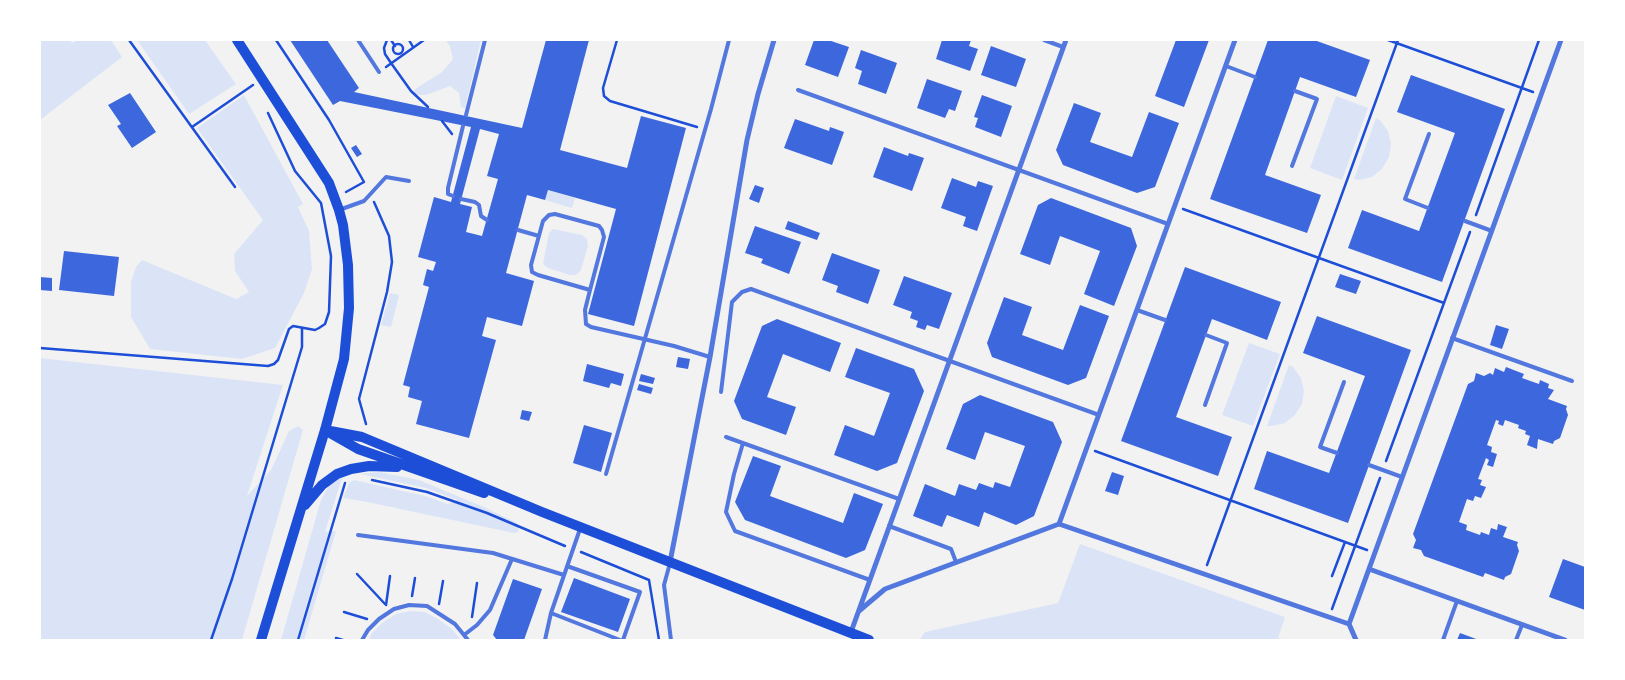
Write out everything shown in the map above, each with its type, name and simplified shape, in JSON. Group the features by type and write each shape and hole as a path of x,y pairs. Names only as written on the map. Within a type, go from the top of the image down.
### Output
{"main road":[{"path":"237,40 329,183 339,210 346,244 349,308 344,359 326,430 261,640"},
{"path":"326,430 358,449 542,512"},
{"path":"326,430 362,437 542,512 869,640"},
{"path":"300,512 310,497 337,474 351,469 378,466 412,468"}],"street":[{"path":"670,562 710,357 747,140 774,40"},
{"path":"851,632 1066,40"},
{"path":"1059,524 1235,40"},
{"path":"1348,624 1561,40"},
{"path":"858,611 885,589 1059,524 1348,624 1356,640"},
{"path":"1369,569 1565,640"}],"lane":[{"path":"358,40 379,72"},
{"path":"466,115 485,40"},
{"path":"606,474 729,40"},
{"path":"1044,40 1063,47"},
{"path":"1226,66 1255,77"},
{"path":"798,90 1168,224"},
{"path":"1292,166 1317,99 1295,91"},
{"path":"453,196 448,194 448,188 464,126"},
{"path":"1428,208 1405,199 1429,134"},
{"path":"339,210 364,201 386,177 409,181"},
{"path":"461,199 475,202 479,205 481,216 487,220"},
{"path":"590,290 538,276 532,272 531,265 543,221 549,216 555,214 599,226 602,230 604,237 585,310 586,324 591,327 674,346 710,357"},
{"path":"1465,221 1492,231"},
{"path":"518,230 539,236"},
{"path":"721,392 732,302 742,292 751,289 1099,415"},
{"path":"1137,310 1165,320"},
{"path":"1205,405 1227,343 1206,335"},
{"path":"1452,338 1572,381"},
{"path":"1337,454 1320,447 1344,382"},
{"path":"726,437 899,499"},
{"path":"744,443 734,474 726,512 735,531 870,580"},
{"path":"1369,465 1402,477"},
{"path":"889,526 951,549 956,562"},
{"path":"545,640 551,613 581,527"},
{"path":"358,535 493,553 564,576"},
{"path":"464,635 477,625 490,610 512,559"},
{"path":"670,562 664,585 671,640"},
{"path":"551,613 621,640 640,592 567,566"},
{"path":"1443,640 1457,601"},
{"path":"362,640 368,630 384,615 411,605 427,606 455,624 468,640"},
{"path":"1516,640 1522,625"}],"path":[{"path":"129,40 235,187"},
{"path":"276,40 329,120 364,182 389,236 392,262 387,292 360,390 360,405 366,424"},
{"path":"387,40 384,48 385,54 411,91 428,107"},
{"path":"391,40 395,46 394,52 401,54"},
{"path":"408,40 414,48"},
{"path":"379,72 401,54 414,48 424,40"},
{"path":"617,40 603,88 604,96 610,101 705,129"},
{"path":"1388,40 1541,95"},
{"path":"1329,617 1539,40"},
{"path":"1204,574 1397,42"},
{"path":"395,46 399,44 402,46 401,54"},
{"path":"192,127 263,79"},
{"path":"252,86 256,92"},
{"path":"40,348 268,366 278,360 289,329 293,326 315,330 325,324 329,312 331,256 323,202 295,171 268,113"},
{"path":"442,121 459,143"},
{"path":"346,192 364,182"},
{"path":"1175,206 1444,303"},
{"path":"211,640 232,579 302,347 302,327"},
{"path":"1086,448 1374,552"},
{"path":"298,640 347,478"},
{"path":"366,478 427,492 487,513 649,580 660,640"},
{"path":"1332,576 1345,542"},
{"path":"357,574 386,605"},
{"path":"384,615 390,576"},
{"path":"411,605 415,578"},
{"path":"438,613 443,581"},
{"path":"470,631 477,583"},
{"path":"344,612 376,622"},
{"path":"336,638 343,640"}],"shaded area":[{"path":"40,40 70,40 72,43 78,40 111,40 122,57 40,120"},
{"path":"137,40 205,40 236,84 189,114"},
{"path":"445,40 481,40 465,108 461,107 459,93 450,86 426,95 416,95 414,93 415,89 442,72 453,59 450,46"},
{"path":"244,95 303,204 298,207 309,231 312,269 304,293 275,348 242,359 150,349 131,317 131,282 136,267 142,260 236,299 249,292 235,271 234,254 263,220 197,128"},
{"path":"1336,96 1368,108 1342,180 1310,168"},
{"path":"1376,118 1380,120 1388,131 1391,144 1389,157 1382,169 1372,177 1359,180 1354,179"},
{"path":"548,190 575,198 572,208 545,200"},
{"path":"553,229 582,235 587,239 588,246 581,270 576,275 548,268 543,264 549,233"},
{"path":"390,293 399,295 391,327 381,325"},
{"path":"1249,343 1280,354 1253,426 1222,415"},
{"path":"40,358 283,385 247,496 271,470 289,431 298,426 303,430 242,640 40,640"},
{"path":"1289,365 1293,367 1301,378 1304,391 1302,404 1295,415 1285,423 1267,426"},
{"path":"379,472 419,480 484,507 517,523 519,532 514,533 343,498 349,483 354,480 425,496 448,504 457,500 426,488 360,474"},
{"path":"342,478 325,532 336,531 304,640 281,640 321,500 329,485 335,480"},
{"path":"1080,544 1285,617 1278,638 1285,640 920,639 925,632 1058,603"},
{"path":"410,611 425,612 438,619 452,629 461,640 369,640 372,633 382,623 396,614"}],"building":[{"path":"290,40 327,40 359,88 354,92 522,128 546,40 589,40 560,150 627,168 641,116 686,128 634,326 588,314 616,209 548,190 545,200 527,195 506,273 534,281 522,326 487,317 482,336 496,340 469,438 416,424 422,401 408,397 410,387 403,385 429,287 423,285 427,269 433,271 436,262 418,257 434,197 451,202 471,127 340,101 333,105","holes":["480,129 499,134 487,176 498,179 482,236 466,232 472,207 460,204"]},
{"path":"814,40 828,40 849,47 838,77 805,65"},
{"path":"942,40 971,40 969,46 978,49 970,71 936,59"},
{"path":"1176,40 1209,40 1184,107 1155,96"},
{"path":"1268,40 1314,40 1370,60 1356,97 1300,77 1265,175 1321,195 1307,233 1210,199"},
{"path":"991,46 1026,59 1016,87 981,75"},
{"path":"861,50 897,63 886,94 858,84 862,71 855,68"},
{"path":"1411,75 1505,109 1442,282 1348,248 1362,210 1419,231 1455,133 1397,112"},
{"path":"927,79 962,91 955,111 949,109 945,118 917,108"},
{"path":"130,93 156,132 132,148 117,126 121,124 108,105"},
{"path":"982,95 1012,106 1001,137 975,127 978,118 974,117"},
{"path":"1074,103 1101,113 1090,142 1132,157 1149,112 1179,123 1155,187 1137,193 1063,165 1056,150"},
{"path":"795,119 829,131 830,127 844,132 832,165 784,148"},
{"path":"356,145 362,154 357,157 351,148"},
{"path":"884,147 908,156 909,153 924,158 912,191 873,177"},
{"path":"952,178 976,187 978,181 993,186 977,231 963,226 966,217 941,208"},
{"path":"755,185 764,188 759,203 749,199"},
{"path":"1051,198 1131,228 1137,246 1114,306 1084,294 1100,251 1060,236 1050,265 1020,254 1038,205"},
{"path":"788,221 820,233 817,240 785,229"},
{"path":"755,226 801,242 789,274 761,263 763,259 745,253"},
{"path":"64,251 119,257 114,296 59,290"},
{"path":"832,253 880,270 868,304 836,292 838,286 822,280"},
{"path":"1185,267 1281,302 1267,340 1212,319 1176,417 1232,437 1218,476 1121,441"},
{"path":"1340,274 1361,281 1356,294 1335,287"},
{"path":"904,276 952,293 939,329 927,325 925,330 916,327 918,321 910,318 912,312 893,305"},
{"path":"40,277 52,278 52,291 40,290"},
{"path":"1004,297 1032,307 1022,335 1063,350 1080,305 1109,316 1086,378 1068,385 992,357 987,343"},
{"path":"1317,316 1411,350 1348,523 1254,489 1267,451 1329,473 1365,376 1303,353"},
{"path":"777,319 841,343 830,372 783,354 767,397 796,407 786,435 742,419 734,401 762,326"},
{"path":"1496,325 1509,329 1502,349 1490,345"},
{"path":"856,348 914,369 924,391 897,463 877,471 834,455 845,425 874,436 890,393 845,377"},
{"path":"678,357 690,359 688,369 676,367"},
{"path":"587,364 624,374 621,386 611,383 609,388 583,381"},
{"path":"1506,367 1524,374 1522,378 1539,384 1540,380 1549,384 1548,388 1554,390 1548,399 1567,406 1568,415 1560,438 1554,441 1553,444 1538,439 1537,449 1527,445 1530,436 1525,434 1526,431 1518,428 1519,425 1505,420 1503,426 1498,424 1499,421 1496,420 1487,445 1492,447 1491,452 1497,454 1493,467 1487,465 1489,460 1486,458 1478,479 1482,480 1480,485 1486,487 1481,498 1475,496 1473,501 1467,499 1459,522 1467,525 1466,530 1480,535 1481,532 1489,535 1491,528 1497,530 1498,524 1507,527 1503,537 1518,542 1519,551 1511,574 1505,577 1504,580 1485,573 1483,577 1424,556 1421,550 1413,548 1416,540 1413,534 1468,384 1474,381 1476,373 1484,376 1490,373 1493,375 1495,368 1504,372"},
{"path":"641,374 655,378 653,384 639,381"},
{"path":"639,384 653,388 651,394 637,390"},
{"path":"980,395 1053,422 1062,442 1034,516 1016,525 984,512 979,527 947,515 942,527 913,516 925,484 955,496 959,484 976,490 979,483 993,488 995,482 1010,487 1025,446 985,432 975,460 946,449 963,404"},
{"path":"522,410 532,412 529,421 520,419"},
{"path":"584,425 612,433 601,472 573,463"},
{"path":"753,456 781,466 770,496 843,523 854,493 883,504 865,550 846,558 745,520 735,502"},
{"path":"1112,472 1124,476 1118,495 1105,491"},
{"path":"1563,559 1585,567 1585,610 1549,597"},
{"path":"574,578 630,599 618,632 561,612"},
{"path":"513,579 542,589 524,640 497,640 493,635"},
{"path":"1460,633 1479,640 1457,640"}]}
